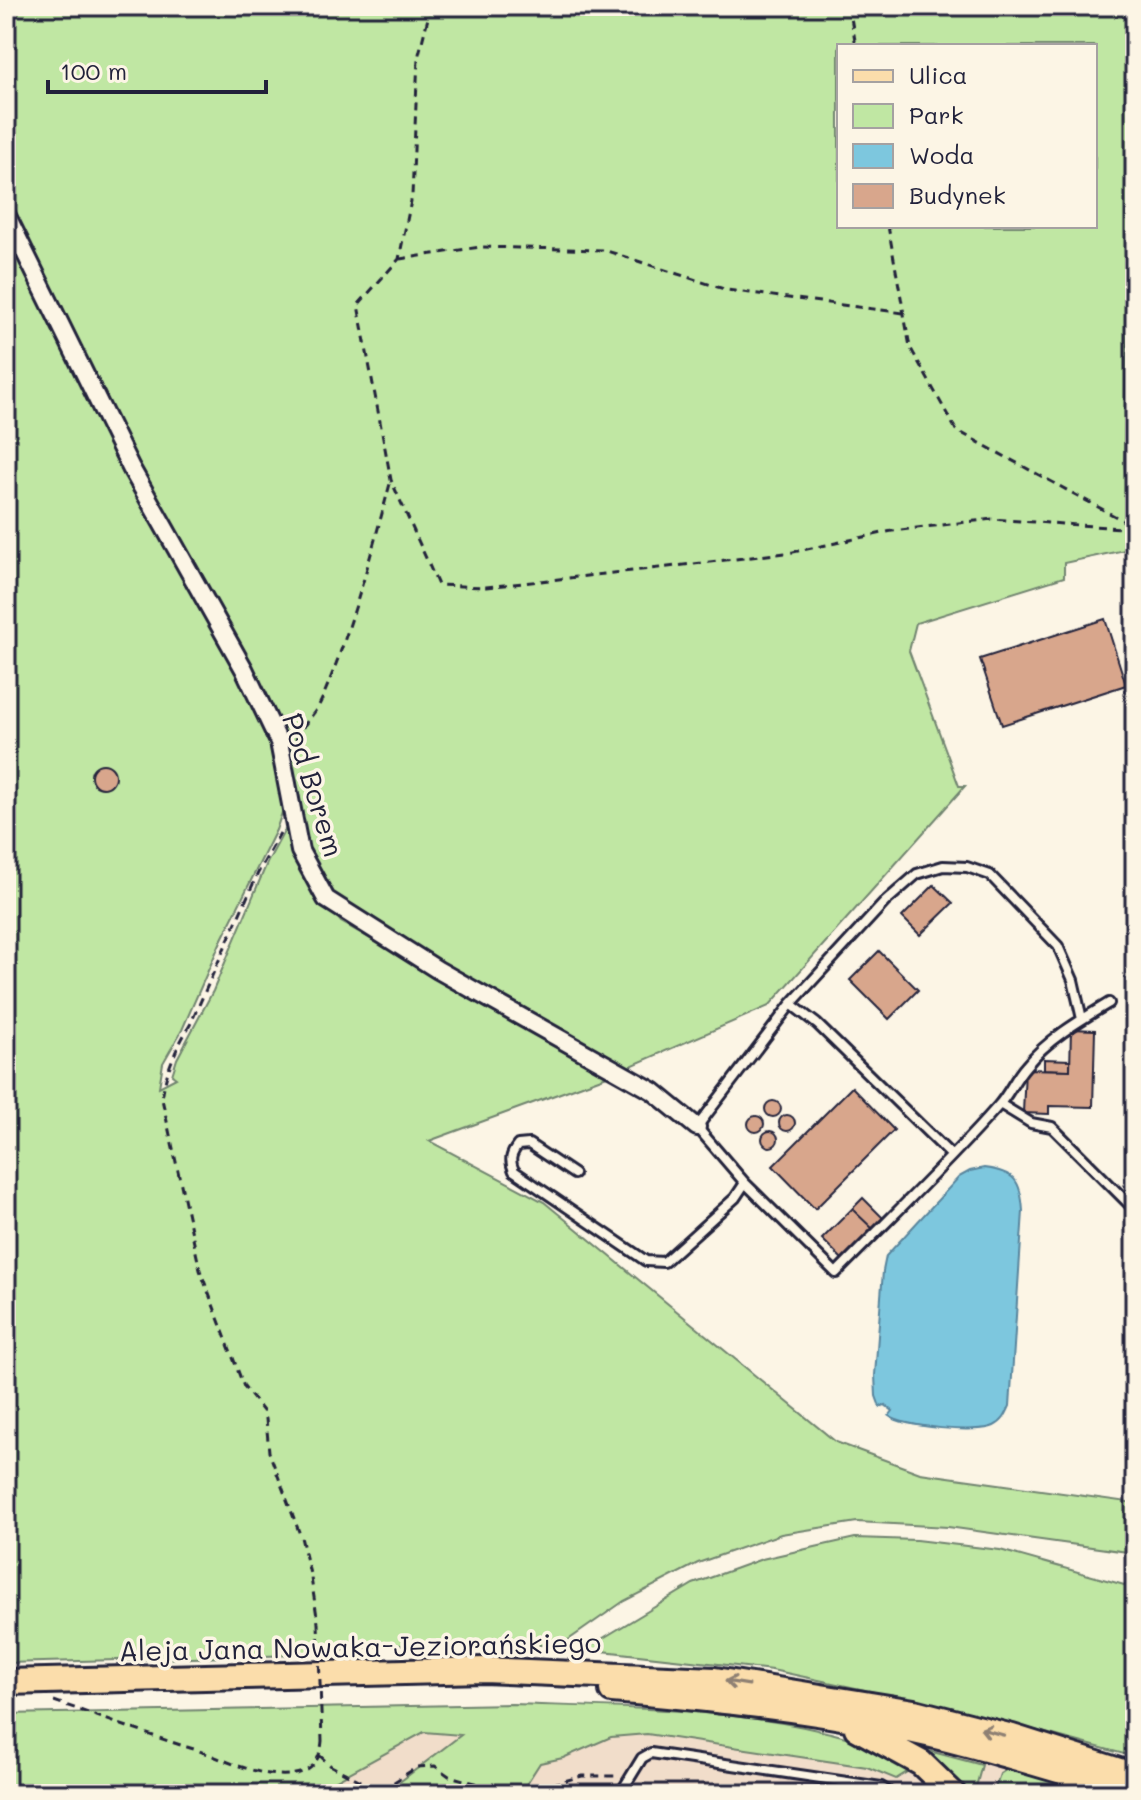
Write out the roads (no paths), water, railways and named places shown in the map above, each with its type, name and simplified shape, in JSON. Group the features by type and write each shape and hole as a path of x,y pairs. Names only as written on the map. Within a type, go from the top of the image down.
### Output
{"main road":[{"name":"Aleja Jana Nowaka-Jeziorańskiego","path":"6,1682 484,1670 715,1680 914,1712 1012,1737 1135,1776"},
{"name":"Aleja Jana Nowaka-Jeziorańskiego","path":"6,1695 467,1685 546,1686 725,1699 888,1725 994,1751 1135,1792"},
{"path":"829,1715 881,1738 921,1763 953,1794"}],"street":[{"name":"Pod Borem","path":"6,214 12,240 131,468 244,669 279,742 300,851 326,899 438,970 653,1091 697,1127"}],"lane":[{"path":"1082,1019 1073,980 1058,946 990,875 967,867 943,866 917,874 885,902 791,1004 697,1127 745,1183 836,1273 1000,1104 1036,1055 1082,1019 1109,1003"},
{"path":"791,1004 817,1024 951,1155"},
{"path":"1000,1104 1031,1123 1052,1127 1135,1210"},
{"path":"574,1174 529,1144 518,1145 512,1153 510,1163 514,1171 646,1261 664,1262 735,1198 745,1183"},
{"path":"620,1794 642,1758 651,1753 881,1787 892,1794"}],"water":[{"path":"984,1168 1003,1172 1014,1179 1022,1200 1010,1406 1000,1422 985,1428 941,1428 897,1420 889,1416 893,1411 885,1405 880,1407 876,1396 875,1375 886,1256 959,1177"}],"railway":[{"path":"329,1794 335,1790"}]}
